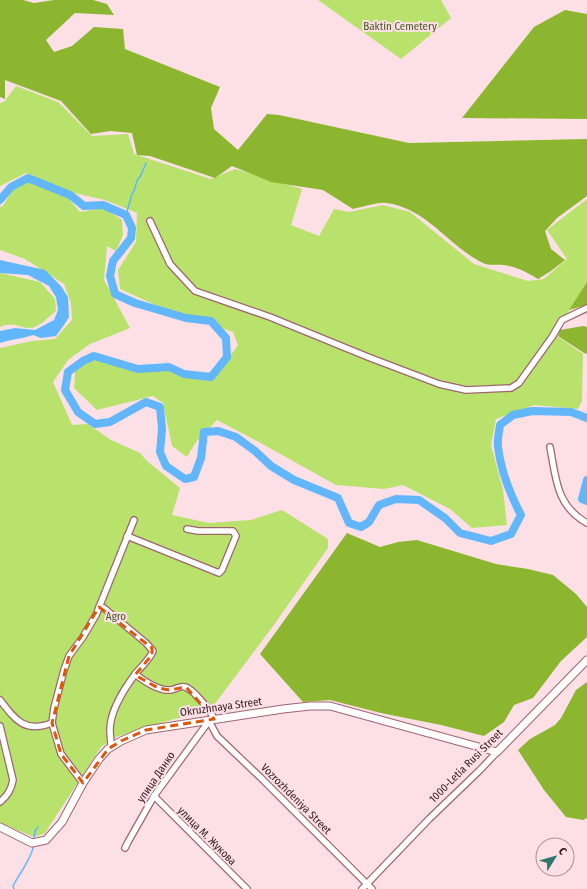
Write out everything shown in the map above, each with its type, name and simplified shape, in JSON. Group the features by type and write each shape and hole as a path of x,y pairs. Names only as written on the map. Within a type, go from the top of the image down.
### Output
{"street":[{"path":"150,221 170,264 195,291 270,317 439,384 466,390 511,388 519,383 552,337 562,320 587,308"},
{"path":"550,447 558,490 563,500 574,514 587,523"},
{"path":"83,783 61,754 52,723 54,708 69,656 90,626 134,520"},
{"path":"127,536 219,573 222,570 236,536 235,533 233,531 198,531 188,529"},
{"path":"99,606 104,608 152,648 153,651 152,655 136,674 124,692 114,711 110,730 111,746"},
{"name":"1000-Letia Rusi Street","path":"362,889 429,818 480,770 587,660"},
{"name":"Vozrozhdeniya Street","path":"136,674 158,688 169,690 183,686 192,692 212,713 212,720 217,736 372,889"},
{"path":"0,700 18,722 29,727 44,726 52,723"},
{"name":"Okruzhnaya Street","path":"0,827 32,843 46,840 62,822 83,783 99,759 111,746 146,730 283,709 310,706 330,706 497,752"},
{"name":"улица Данко","path":"125,848 154,796 212,720"},
{"path":"0,726 13,780 12,788 6,797 0,802"},
{"name":"улица М. Жукова","path":"154,796 247,889"}],"highlighted area":[{"path":"99,607 152,648 152,655 135,675 158,688 169,690 186,687 214,719 146,730 121,741 108,749 83,783 61,754 52,723 69,656"}],"green space":[{"path":"0,0 23,0 34,3 54,0 93,0 107,4 114,15 75,13 46,40 54,52 72,46 94,27 123,29 125,49 220,87 211,108 214,129 238,150 267,114 279,115 409,143 587,139 587,196 557,218 545,231 551,249 565,260 538,279 513,267 485,264 470,256 437,228 414,212 401,206 383,203 353,209 323,190 271,182 232,166 215,178 150,156 137,155 132,133 110,131 91,134 61,101 5,80 5,99 0,97"},
{"name":"Baktin Cemetery","path":"318,0 441,0 451,18 401,59"},
{"path":"565,10 587,14 587,119 462,118 534,27"},
{"path":"16,86 58,102 92,136 128,134 134,154 211,179 235,169 302,189 291,225 319,236 334,209 349,212 383,205 410,212 474,264 528,281 544,279 567,259 547,230 587,199 587,282 568,313 557,336 583,354 582,401 578,409 534,405 496,419 491,445 503,490 507,525 472,528 450,509 403,485 384,489 336,485 217,420 196,442 187,457 172,446 163,403 153,396 97,410 74,388 75,371 93,359 119,365 165,368 212,380 238,345 233,332 162,308 120,289 118,270 136,242 137,213 105,200 74,193 26,173 0,186 0,103 4,102"},
{"name":"Agro","path":"29,181 68,198 80,212 103,208 122,220 123,235 116,251 107,246 104,280 130,328 90,344 68,360 53,382 72,425 88,424 111,440 140,453 147,461 180,488 172,515 209,523 251,520 282,510 328,539 328,548 276,622 208,713 174,719 116,737 101,747 45,833 34,837 0,823 0,348 32,341 55,339 72,320 71,303 64,284 25,259 0,250 0,207 3,206 13,189"},
{"path":"0,273 40,282 55,299 56,311 37,326 30,328 16,325 5,325 0,327"},
{"path":"587,282 587,305 569,310"},
{"path":"583,326 587,327 587,354 558,336 560,330"},
{"path":"347,533 380,547 398,542 417,540 496,564 553,575 576,594 587,607 587,637 561,661 533,698 514,705 504,722 484,736 330,700 303,702 260,654"},
{"path":"587,682 587,818 583,820 566,817 544,790 518,750 530,739 555,725 561,718 576,690"}],"water":[{"path":"0,260 45,270 61,286 68,297 69,317 56,336 41,338 33,335 0,343 0,331 15,328 35,330 54,320 58,310 56,297 49,286 28,275 0,273"}],"waterway":[{"path":"126,215 132,194 146,163"},
{"path":"0,200 11,187 28,178 70,195 84,206 103,205 126,215 132,228 131,238 113,261 110,276 115,294 135,303 186,318 211,321 226,338 227,357 211,377 184,374 169,367 138,369 94,356 83,361 68,372 65,390 78,412 95,424 110,422 146,402 160,407 162,429 160,452 166,466 185,479 194,477 201,458 204,432 218,431 236,437 255,451 271,466 294,480 338,498 349,523 361,527 369,522 379,505 396,499 419,500 445,518 460,533 491,541 511,534 521,515 510,491 501,465 498,444 500,425 513,415 532,411 571,412 587,418"},
{"path":"587,480 582,499 587,501"},
{"path":"34,838 35,831 38,827"},
{"path":"14,889 13,886 28,861 33,847"}]}
